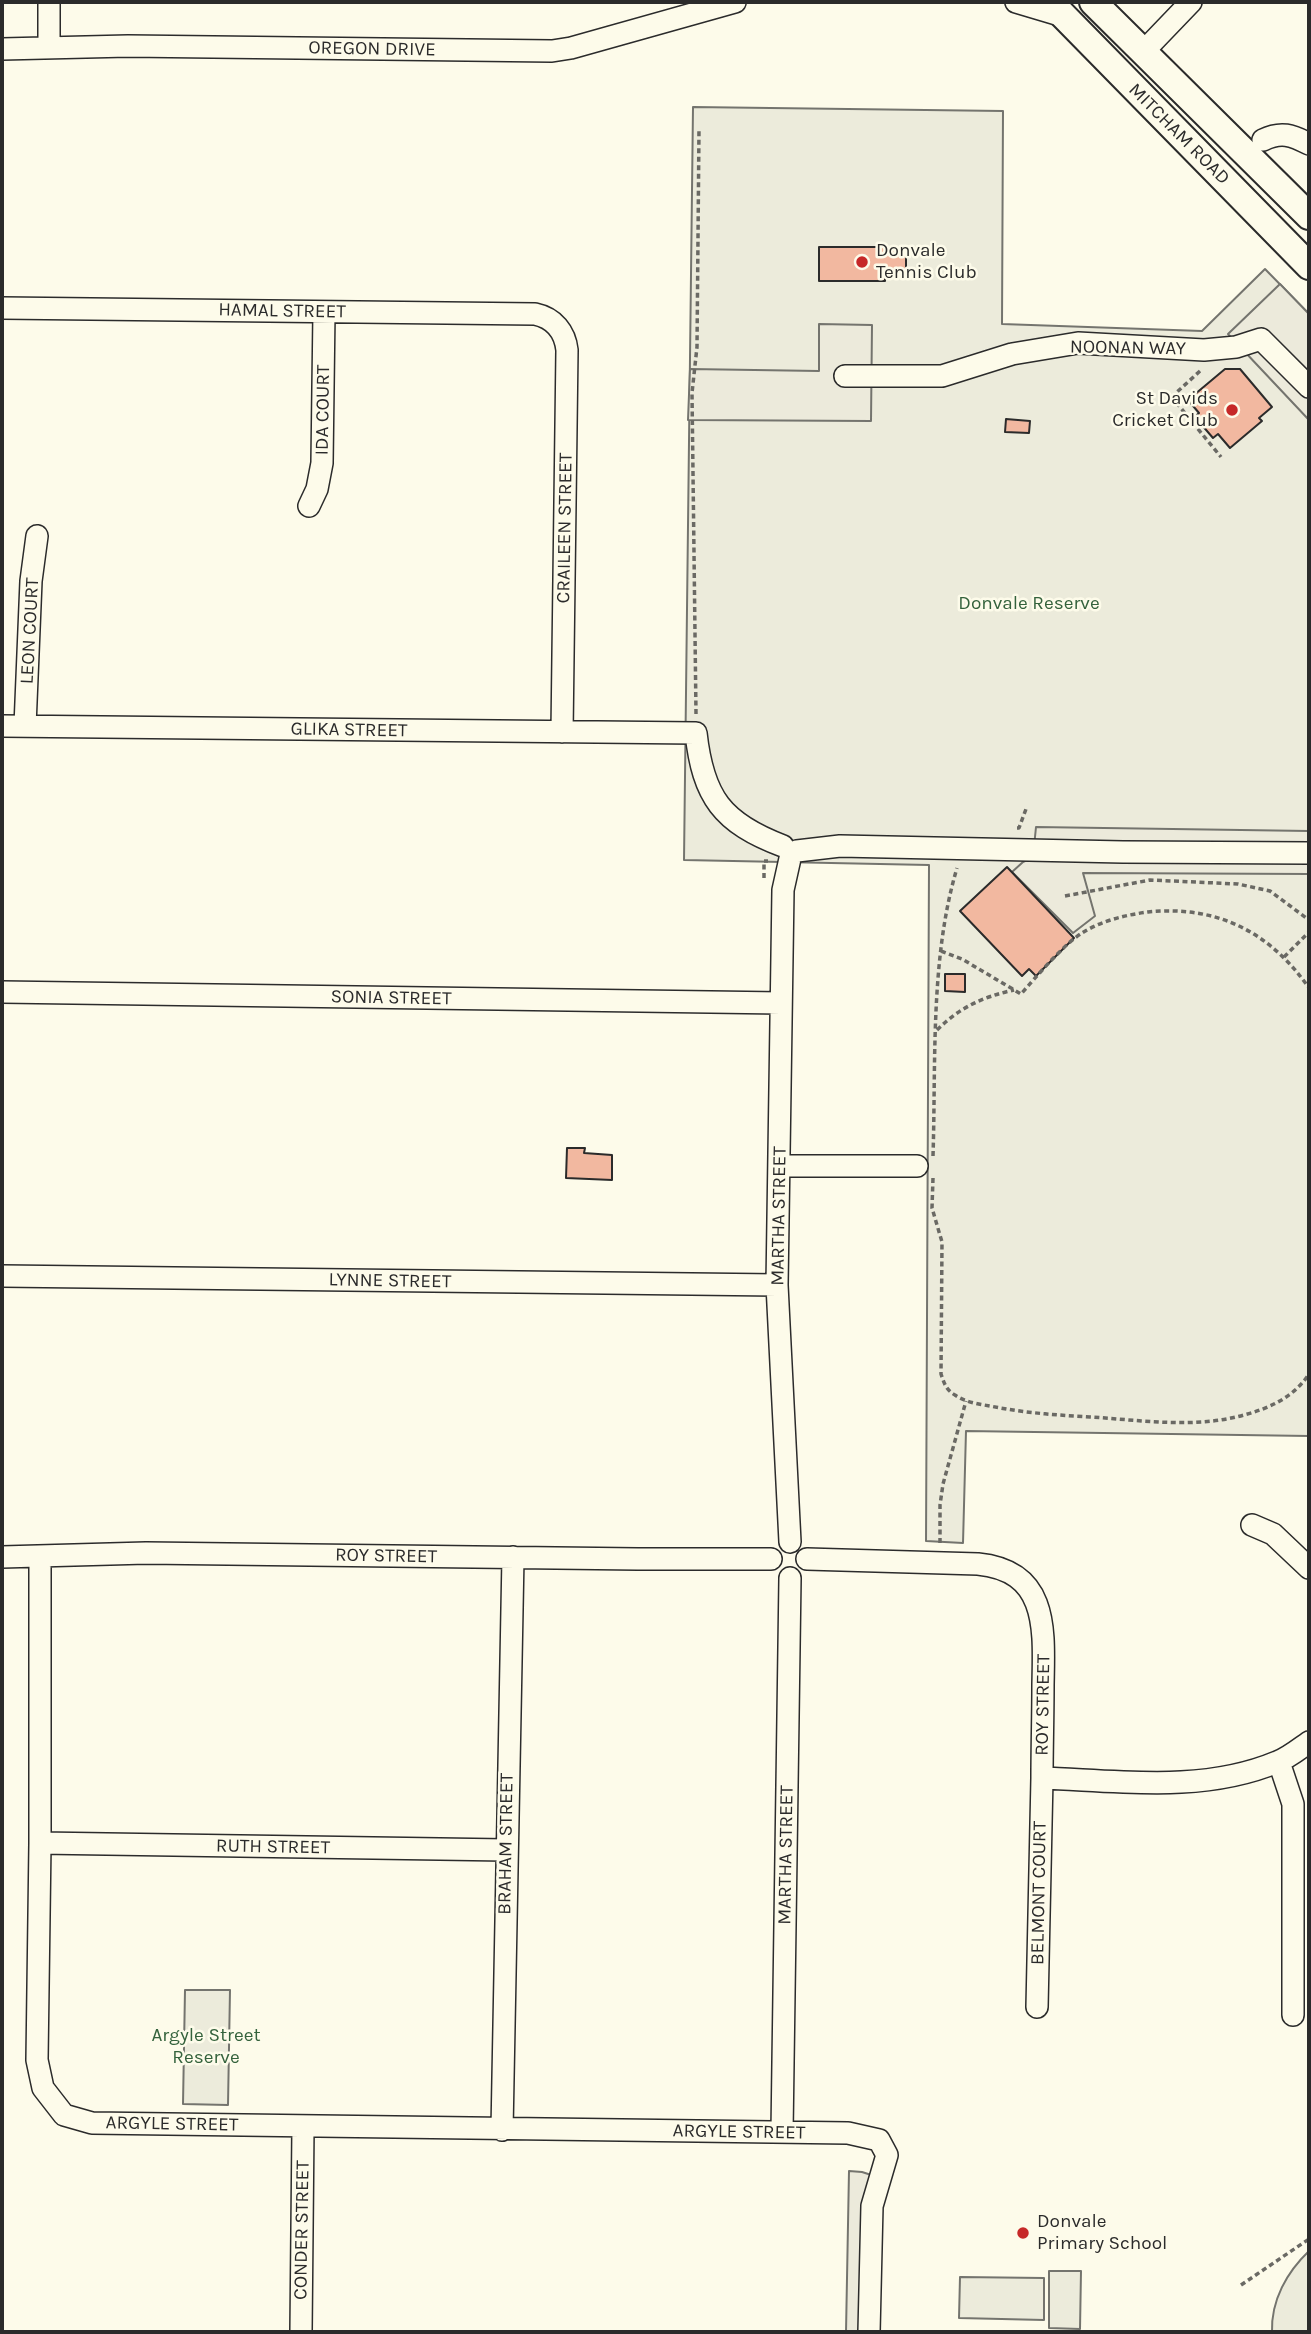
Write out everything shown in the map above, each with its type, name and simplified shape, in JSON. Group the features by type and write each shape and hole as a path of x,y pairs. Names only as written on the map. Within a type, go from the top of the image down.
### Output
{"main road":[{"name":"MITCHAM ROAD","path":"1093,2 1309,216"},
{"name":"MITCHAM ROAD","path":"1056,9 1309,266"}],"street":[{"path":"49,2 49,47"},
{"name":"OREGON DRIVE","path":"2,48 142,46 541,52 571,48 685,8 735,2"},
{"path":"1016,2 1056,9"},
{"path":"1143,52 1191,2"},
{"path":"1263,140 1283,134 1295,136 1309,144"},
{"name":"HAMAL STREET","path":"2,308 535,314 552,320 558,327"},
{"name":"IDA COURT","path":"309,506 317,489 322,463 324,312"},
{"name":"CRAILEEN STREET","path":"558,327 567,350 562,732"},
{"name":"NOONAN WAY","path":"845,376 942,376 1012,354 1078,343 1204,350 1236,347 1261,340 1309,387"},
{"name":"LEON COURT","path":"25,726 31,581 37,536"},
{"name":"GLIKA STREET","path":"2,726 696,733"},
{"path":"696,733 701,771 723,810 743,828 783,853 791,842 804,841 840,846 1309,853"},
{"name":"MARTHA STREET","path":"783,853 777,1285 790,1542"},
{"name":"SONIA STREET","path":"2,992 781,1003"},
{"path":"780,1166 927,1168"},
{"name":"LYNNE STREET","path":"2,1276 777,1285"},
{"path":"1252,1525 1273,1534 1309,1568"},
{"path":"790,1542 802,1547 807,1559 803,1572 790,1578 776,1572 771,1559 777,1546 790,1542"},
{"name":"ROY STREET","path":"2,1557 146,1553 771,1559"},
{"name":"ARGYLE STREET","path":"40,1556 37,2060 43,2088 64,2115 92,2123 848,2133 879,2140 887,2155 872,2206 869,2332"},
{"name":"BRAHAM STREET","path":"502,2130 513,1557"},
{"name":"ROY STREET","path":"807,1559 998,1566 1015,1575 1030,1589 1043,1622 1042,1778 1188,1782 1228,1777 1279,1762 1309,1742"},
{"name":"MARTHA STREET","path":"782,2132 790,1578"},
{"path":"1279,1762 1293,1804 1293,2015"},
{"name":"BELMONT COURT","path":"1037,2007 1042,1778"},
{"name":"RUTH STREET","path":"40,1843 506,1850"},
{"name":"CONDER STREET","path":"301,2332 303,2127"}],"path":[{"path":"696,733 692,393 696,347 699,129"},
{"path":"1204,350 1205,367 1177,392 1175,401 1221,457"},
{"path":"1009,828 1019,828 1026,809"},
{"path":"963,848 950,893 941,951 927,1168 932,1208 942,1242 941,1374 944,1384 952,1394 966,1401 1029,1414 1171,1423 1243,1415 1281,1401 1301,1386 1309,1374"},
{"path":"1065,896 1142,881 1238,884 1270,891 1309,920"},
{"path":"941,951 962,959 1021,994 1080,934 1105,922 1130,915 1188,911 1211,915 1252,933 1284,957 1309,988"},
{"path":"1284,957 1309,932"},
{"path":"937,1030 967,1005 1014,990"},
{"path":"941,1563 940,1505 943,1484 966,1401"},
{"path":"1241,2285 1309,2239"}],"green space":[{"name":"Donvale Reserve","path":"693,107 1003,111 1002,324 1202,331 1265,269 1309,314 1309,1436 966,1431 963,1543 926,1541 929,865 684,860"},
{"name":"Argyle Street Reserve","path":"185,1990 230,1990 228,2105 183,2104"},
{"path":"1309,2251 1309,2332 1272,2332 1274,2309 1282,2287"},
{"path":"1049,2271 1081,2271 1080,2329 1049,2328"},
{"path":"960,2277 1044,2278 1044,2320 959,2318"}],"shaded area":[{"path":"1280,284 1309,314 1309,420 1228,334"},
{"path":"819,324 872,325 871,421 688,420 690,369 819,371"},
{"path":"1036,827 1309,831 1309,874 1083,873 1095,916 1073,933 1012,872 1033,857"},
{"path":"849,2171 862,2172 890,2181 880,2208 880,2332 846,2332"}],"building":[{"name":"Donvale Tennis Club","path":"819,247 906,249 906,276 885,276 885,281 819,281"},
{"name":"St Davids Cricket Club","path":"1225,369 1240,369 1272,407 1259,418 1262,421 1230,448 1218,434 1213,438 1195,417 1199,413 1188,400"},
{"path":"1006,419 1030,421 1029,433 1005,432"},
{"path":"1007,867 1074,938 1036,976 1029,969 1022,976 960,911"},
{"path":"945,974 965,974 965,992 945,991"},
{"path":"567,1148 585,1148 584,1153 612,1155 612,1180 566,1178"}],"place":[{"name":"Donvale Tennis Club","path":"862,262"},
{"name":"St Davids Cricket Club","path":"1232,410"},
{"name":"Donvale Primary School","path":"1023,2233"}]}
